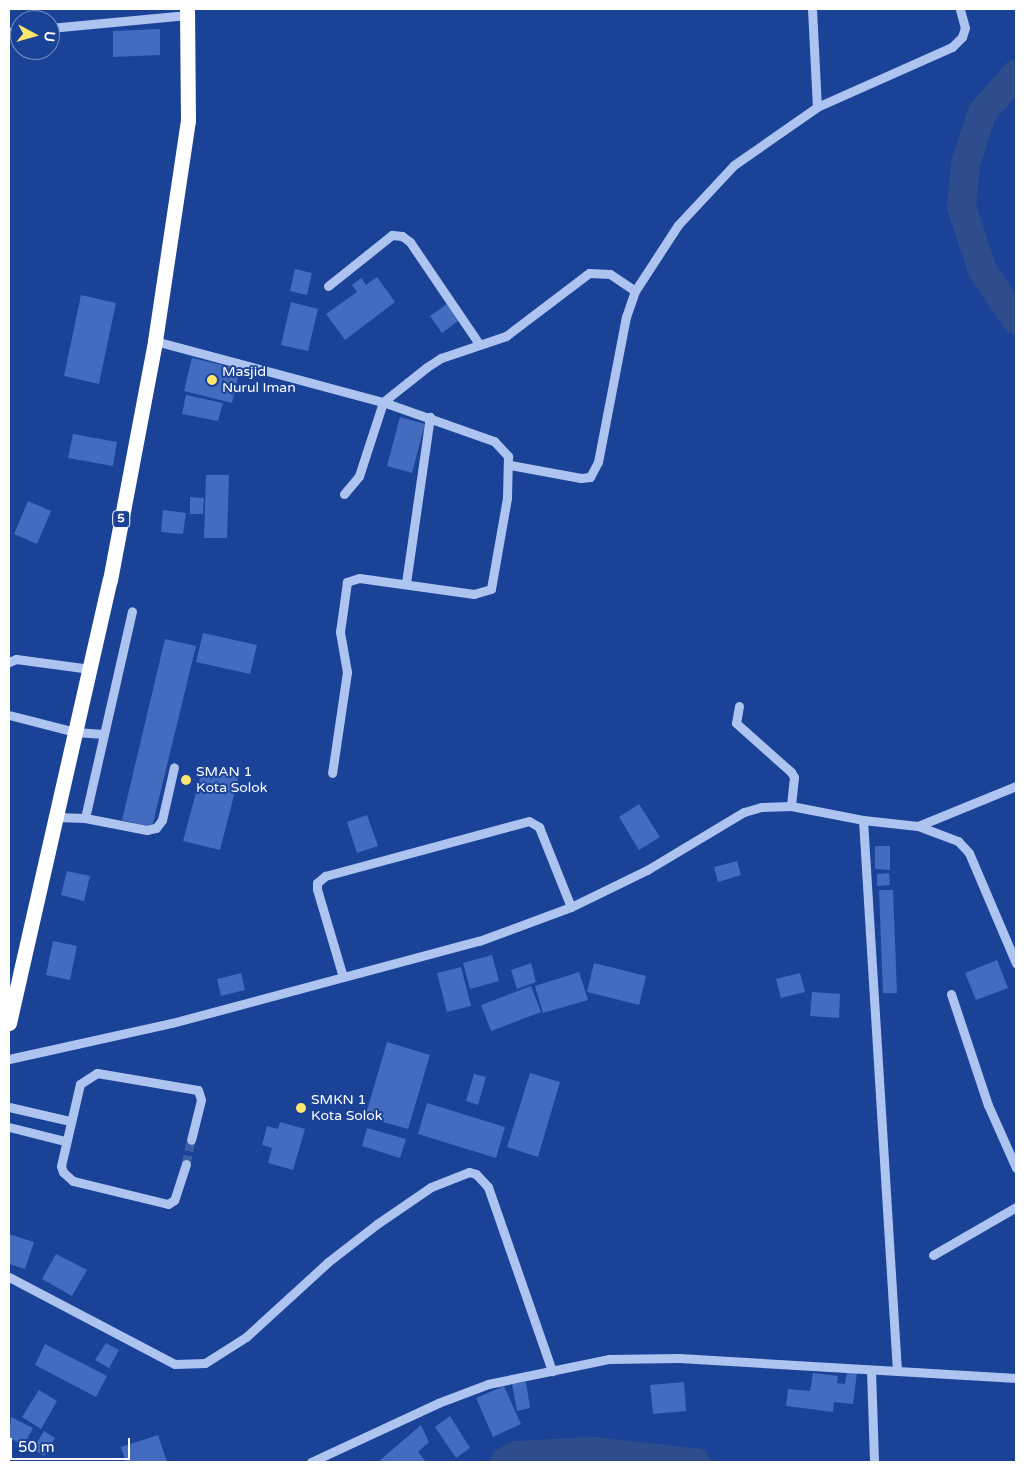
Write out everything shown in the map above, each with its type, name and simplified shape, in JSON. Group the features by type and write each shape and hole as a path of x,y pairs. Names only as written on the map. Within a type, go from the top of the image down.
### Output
{"highway":[{"name":"5","path":"9,1022 90,669 155,342 188,121 187,12"}],"street":[{"path":"812,9 817,107"},
{"path":"510,465 581,478 590,476 595,471 624,327 635,292 678,225 706,193 746,155 817,107 952,47 962,37 965,28 960,9"},
{"path":"60,27 187,12"},
{"path":"328,286 392,235 402,236 410,242 479,344"},
{"path":"344,494 359,476 384,402 441,358 479,344 500,339 512,332 589,273 610,274 635,292"},
{"path":"155,342 384,402 430,417 494,441 502,446 510,465 507,498 491,589 474,594 406,583 359,578 347,582 340,632 347,672 332,773"},
{"path":"406,583 430,417"},
{"path":"85,818 132,611"},
{"path":"9,662 16,658 90,669"},
{"path":"739,706 736,723 791,772 794,777 791,806"},
{"path":"9,715 75,732 104,734"},
{"path":"56,817 85,818 147,830 156,828 162,820 174,767"},
{"path":"918,826 1016,786"},
{"path":"9,1058 172,1023 479,941 571,907 647,870 744,812 760,807 791,806 863,820 918,826 958,841 969,853 1016,963"},
{"path":"863,820 897,1372"},
{"path":"343,977 317,889 317,883 325,876 529,821 539,827 571,907"},
{"path":"951,994 988,1105 1016,1168"},
{"path":"186,1164 174,1200 164,1204 68,1178 62,1166 65,1141 80,1084 90,1076 106,1073 198,1090 201,1100 192,1140"},
{"path":"9,1107 70,1121"},
{"path":"9,1127 65,1141"},
{"path":"9,1277 175,1364 205,1363 246,1337 328,1262 377,1224 431,1187 469,1172 476,1174 488,1187 552,1371"},
{"path":"933,1255 1016,1207"},
{"path":"311,1462 438,1403 488,1384 609,1360 679,1358 1016,1378"},
{"path":"871,1370 874,1462"}],"building":[{"path":"160,29 160,55 113,57 113,31"},
{"path":"295,269 312,273 307,295 290,291"},
{"path":"377,277 395,302 345,340 326,314 357,292 352,285 361,278 366,285"},
{"path":"81,295 116,303 99,384 64,376"},
{"path":"291,302 318,309 308,351 281,345"},
{"path":"447,304 458,321 442,333 430,316"},
{"name":"Masjid Nurul Iman","path":"192,358 240,369 232,403 184,391"},
{"path":"186,395 223,403 218,421 182,414"},
{"path":"400,417 425,424 412,473 387,466"},
{"path":"73,434 117,442 113,466 68,458"},
{"path":"206,475 229,475 227,538 204,538"},
{"path":"190,497 204,498 203,514 190,514"},
{"path":"28,501 51,511 37,544 14,534"},
{"path":"163,510 186,513 183,534 161,532"},
{"path":"203,633 257,645 250,674 196,662"},
{"path":"165,639 196,646 152,827 122,820"},
{"path":"203,767 239,776 220,850 183,841"},
{"path":"639,804 660,837 639,850 619,817"},
{"path":"367,815 378,846 357,853 347,822"},
{"path":"875,846 890,846 890,870 875,869"},
{"path":"737,861 741,875 718,882 714,867"},
{"path":"67,871 90,876 84,901 61,895"},
{"path":"889,873 890,885 877,886 877,874"},
{"path":"879,890 893,890 897,993 883,993"},
{"path":"53,941 77,946 70,980 46,975"},
{"path":"492,955 499,981 470,989 463,963"},
{"path":"997,960 1008,988 976,1000 965,973"},
{"path":"531,963 536,982 517,989 511,970"},
{"path":"594,963 646,976 639,1005 587,992"},
{"path":"461,967 471,1006 447,1012 437,973"},
{"path":"579,972 588,1000 543,1013 535,986"},
{"path":"241,973 245,990 221,996 217,979"},
{"path":"800,973 805,992 781,998 776,979"},
{"path":"531,986 541,1012 491,1031 481,1005"},
{"path":"812,992 840,994 839,1018 810,1016"},
{"path":"387,1042 430,1055 408,1129 365,1117"},
{"path":"530,1073 560,1082 538,1157 507,1147"},
{"path":"474,1074 486,1077 478,1105 466,1101"},
{"path":"427,1103 505,1127 496,1158 418,1134"},
{"path":"280,1122 305,1129 293,1170 268,1163 272,1148 262,1145 267,1126 278,1129"},
{"path":"367,1128 406,1139 400,1158 362,1146"},
{"path":"9,1234 34,1242 25,1269 9,1264"},
{"path":"56,1254 87,1270 72,1296 42,1279"},
{"path":"106,1343 119,1350 109,1368 95,1360"},
{"path":"45,1344 107,1376 96,1397 35,1365"},
{"path":"847,1371 857,1373 853,1404 834,1402 833,1412 786,1406 788,1389 810,1391 813,1373 838,1376 837,1383 845,1384"},
{"path":"526,1382 530,1408 517,1411 512,1384"},
{"path":"684,1382 686,1411 653,1414 650,1385"},
{"path":"504,1386 521,1424 493,1437 476,1398"},
{"path":"39,1390 57,1401 41,1429 22,1417"},
{"path":"450,1416 470,1448 456,1458 435,1427"},
{"path":"11,1417 33,1428 24,1445 9,1438"},
{"path":"421,1425 429,1442 418,1452 426,1462 378,1462"},
{"path":"44,1431 55,1438 44,1456 33,1449"},
{"path":"158,1435 167,1462 126,1462 121,1447"}],"waterway":[{"path":"1016,73 981,113 965,164 961,206 982,270 1016,320"},
{"path":"504,1462 515,1455 593,1451 695,1462"}],"tunnel":[{"path":"186,1164 191,1140"}],"place":[{"name":"Masjid Nurul Iman","path":"212,380"},
{"name":"SMAN 1 Kota Solok","path":"186,780"},
{"name":"SMKN 1 Kota Solok","path":"301,1108"}]}
